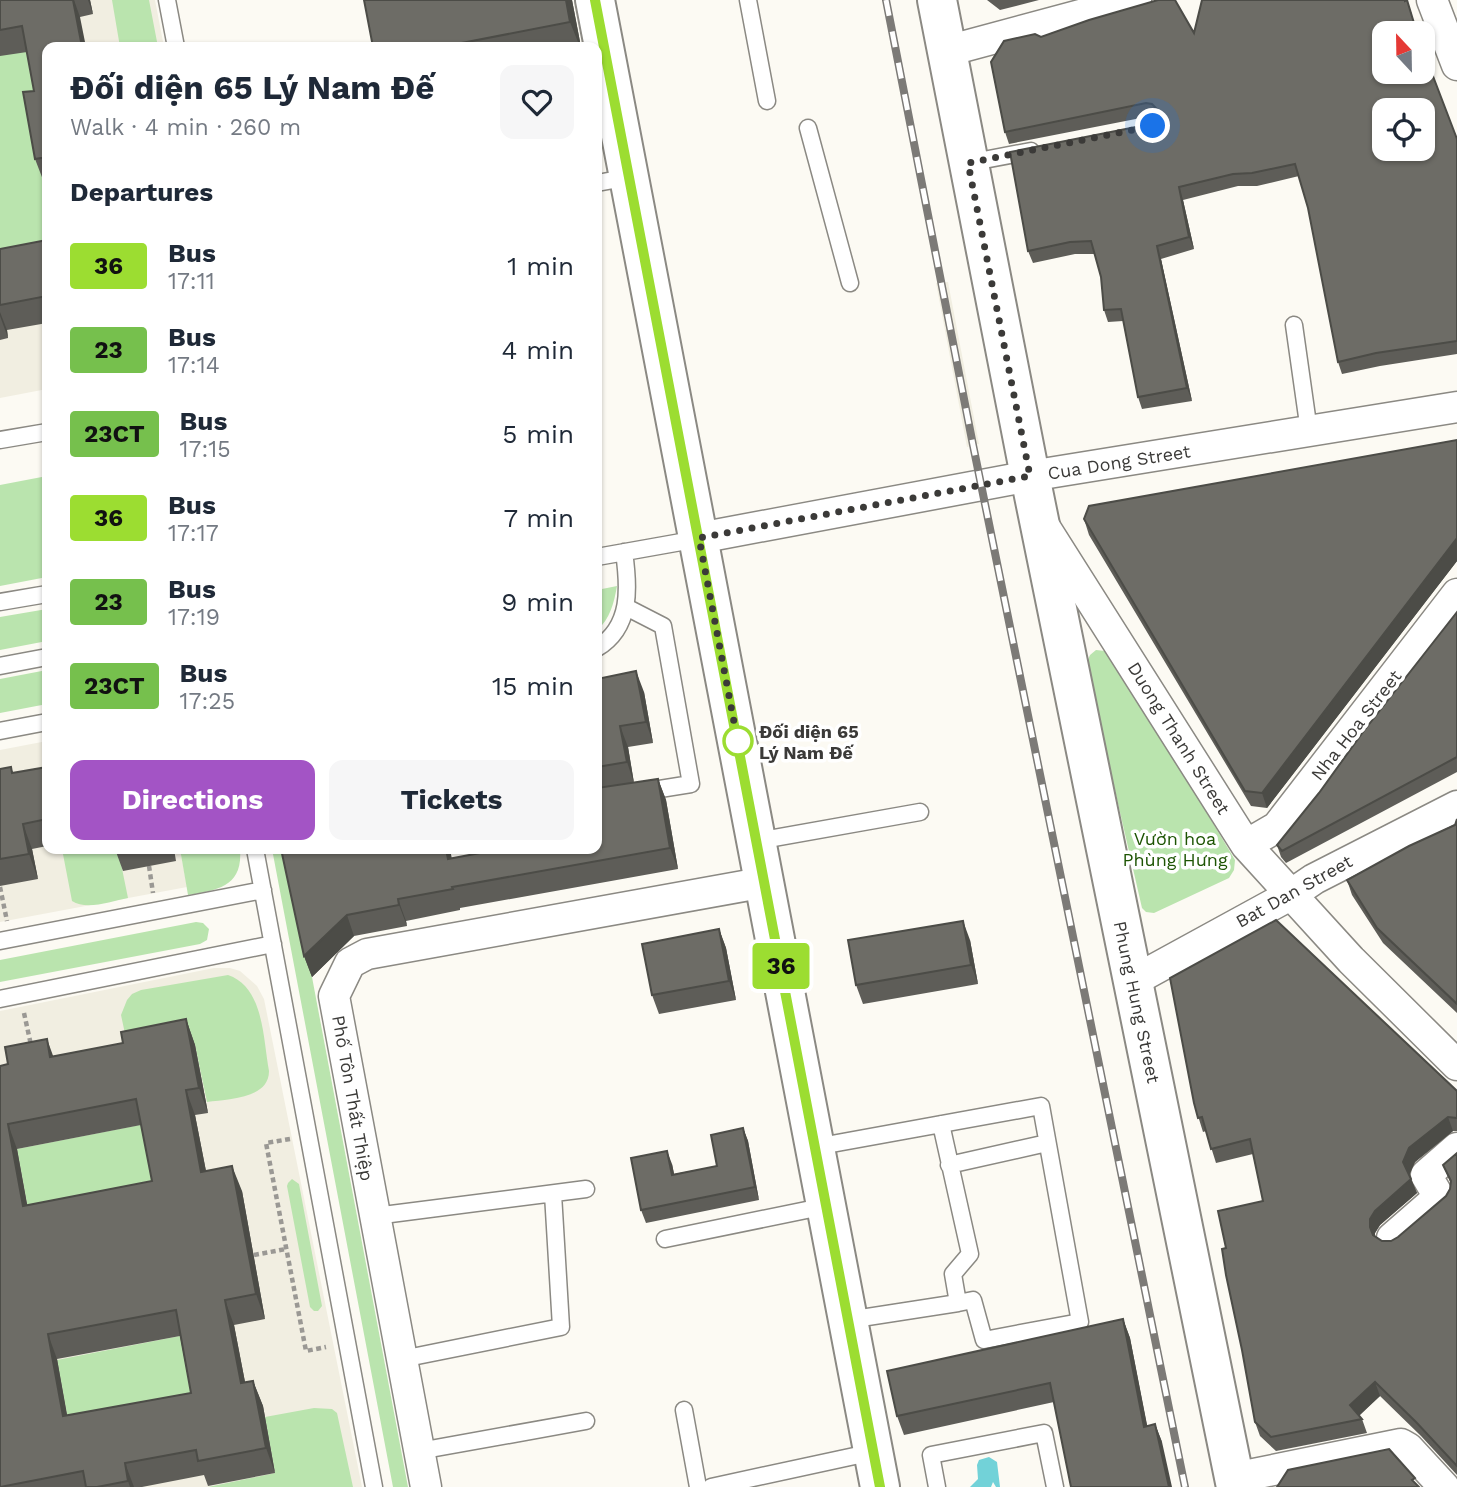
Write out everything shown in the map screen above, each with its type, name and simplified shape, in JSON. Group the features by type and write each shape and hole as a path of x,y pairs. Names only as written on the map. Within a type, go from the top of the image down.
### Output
{"street":[{"path":"595,0 599,42"},
{"path":"937,0 1030,476"},
{"path":"947,51 1136,0"},
{"path":"1432,0 1457,65"},
{"path":"602,66 613,180 699,538 876,1469"},
{"name":"Cua Dong Street","path":"699,538 1030,476 1457,407"},
{"name":"Phung Hung Street","path":"1030,476 1235,1482"},
{"name":"Duong Thanh Street","path":"1038,517 1246,845 1352,960 1457,1065"},
{"name":"Nha Hoa Street","path":"1246,845 1277,827 1457,594"},
{"name":"Bat Dan Street","path":"1133,981 1292,894 1314,878 1457,806"},
{"name":"Phố Tôn Thất Thiệp","path":"426,1487 334,996 350,963 367,954 766,882"},
{"path":"1392,1238 1439,1197 1426,1175 1457,1148"},
{"path":"1235,1482 1401,1444 1408,1448 1444,1487"}],"lane":[{"path":"167,0 175,42"},
{"path":"748,0 767,101"},
{"path":"808,128 850,283"},
{"path":"968,163 1048,147"},
{"path":"1294,325 1310,431"},
{"path":"0,440 42,433"},
{"path":"602,556 699,538"},
{"path":"602,643 617,629 626,607 629,584 624,552"},
{"path":"0,602 42,594"},
{"path":"624,796 691,784 663,626 626,607"},
{"path":"0,666 42,658"},
{"path":"0,731 42,723"},
{"path":"757,841 920,812"},
{"path":"256,854 374,1487"},
{"path":"0,941 263,890"},
{"path":"0,999 273,944"},
{"path":"815,1147 1041,1106 1080,1322 984,1340 974,1300 848,1320"},
{"path":"941,1124 970,1254 953,1274 958,1303"},
{"path":"949,1165 1047,1143"},
{"path":"375,1216 586,1189"},
{"path":"402,1359 561,1326 553,1194"},
{"path":"665,1239 827,1206"},
{"path":"684,1410 698,1487"},
{"path":"419,1451 586,1421"},
{"path":"937,1487 931,1455 1044,1433 1055,1487"},
{"path":"711,1487 876,1469"}],"path":[{"path":"149,866 152,887"},
{"path":"0,887 5,914"},
{"path":"28,1033 33,1056"},
{"path":"308,1135 266,1143 306,1351 347,1343"},
{"path":"254,1255 286,1249"}],"shaded area":[{"path":"0,0 155,0 163,42 42,42 42,390 0,398"},
{"path":"948,282 979,444 967,447 936,283"},
{"path":"42,742 42,854 181,854 187,887 0,922 0,750"},
{"path":"214,968 240,971 257,986 264,999 362,1487 0,1487 0,1011"}],"green space":[{"path":"112,0 149,0 157,42 119,42"},
{"path":"31,50 42,155 42,268 0,276 0,55"},
{"path":"42,477 42,578 0,586 0,485"},
{"path":"617,586 611,610 602,624 602,589"},
{"path":"42,610 42,642 0,650 0,617"},
{"name":"Vườn hoa Phùng Hưng","path":"1096,650 1113,655 1235,860 1234,870 1229,878 1154,913 1146,912 1142,908 1086,664"},
{"path":"42,671 42,705 0,713 0,679"},
{"path":"63,854 119,854 128,898 92,905 72,901"},
{"path":"181,854 240,854 237,871 227,884 210,891 188,895"},
{"path":"273,854 286,854 312,977 408,1487 393,1487"},
{"path":"196,922 203,923 209,929 207,940 200,944 0,982 0,960"},
{"path":"228,975 240,981 255,1002 260,1015 269,1071 267,1080 255,1092 207,1102 195,1045 130,1057 121,1015 127,1000 141,990"},
{"path":"145,1124 161,1207 32,1231 17,1149"},
{"path":"292,1179 299,1184 322,1306 318,1311 310,1307 287,1186"},
{"path":"185,1335 200,1418 72,1442 57,1360"},
{"path":"314,1408 332,1409 337,1413 353,1487 208,1487 275,1473 265,1417"}],"water":[{"path":"989,1457 997,1462 1000,1487 996,1487 993,1482 991,1487 970,1487 978,1479 979,1460"}],"building":[{"path":"0,0 73,0 81,42 42,42 42,158 35,159 23,92 34,91 22,26 0,30"},
{"path":"364,0 566,0 570,22 467,42 372,42"},
{"path":"1158,0 1175,0 1194,33 1202,0 1407,0 1413,21 1372,21 1372,84 1435,84 1435,81 1457,139 1457,341 1376,353 1338,362 1308,208 1295,164 1233,174 1179,187 1189,237 1157,246 1187,388 1138,397 1121,309 1104,310 1101,277 1091,241 1070,242 1028,251 1010,152 1151,124 1158,118 1159,111 1152,104 1146,103 1005,132 991,62 1004,41 1035,34 1041,37"},
{"path":"42,241 42,297 0,305 0,249"},
{"path":"1457,440 1457,538 1262,793 1245,791 1084,519 1089,506"},
{"path":"1457,612 1457,757 1282,851 1277,845"},
{"path":"636,671 646,722 620,726 627,762 602,766 602,678"},
{"path":"11,767 12,773 42,768 42,820 23,824 29,854 0,859 0,769"},
{"path":"658,779 670,848 398,899 399,905 347,915 304,956 282,854 447,854 448,859 474,854 602,854 602,787"},
{"path":"1457,819 1457,1004 1377,928 1347,880 1409,846 1455,825"},
{"path":"1276,920 1457,1091 1457,1118 1448,1117 1409,1148 1403,1162 1411,1179 1375,1211 1370,1219 1370,1227 1373,1235 1382,1241 1391,1241 1398,1237 1446,1196 1451,1181 1443,1165 1457,1153 1457,1466 1375,1382 1350,1405 1362,1419 1271,1437 1255,1422 1226,1275 1222,1249 1226,1248 1218,1211 1263,1201 1250,1139 1211,1149 1202,1117 1198,1118 1170,978"},
{"path":"963,921 971,965 856,985 848,940"},
{"path":"719,929 729,981 652,995 642,944"},
{"path":"186,1019 199,1088 186,1090 201,1172 232,1166 256,1294 225,1300 241,1383 253,1381 266,1448 198,1461 196,1450 125,1463 128,1481 97,1487 86,1487 83,1471 0,1487 0,1066 8,1064 5,1047 47,1039 50,1057 123,1043 121,1032","holes":["136,1099 152,1181 23,1206 8,1124","176,1310 191,1393 63,1416 48,1334"]},
{"path":"743,1128 755,1187 641,1210 631,1158 667,1151 672,1175 717,1166 711,1135"},
{"path":"1123,1319 1144,1427 1155,1424 1169,1487 1071,1487 1050,1383 897,1416 887,1371"},
{"path":"1389,1449 1415,1478 1412,1480 1419,1487 1277,1487 1288,1470"}],"railway":[{"path":"886,0 973,445 1185,1487"}],"bus line":[{"name":"36","path":"595,0 880,1487"}],"place":[{"name":"Đối diện 65 Lý Nam Đế","path":"738,741"}],"route":[{"path":"738,741 699,538 1030,476 968,163 1153,126"}]}
